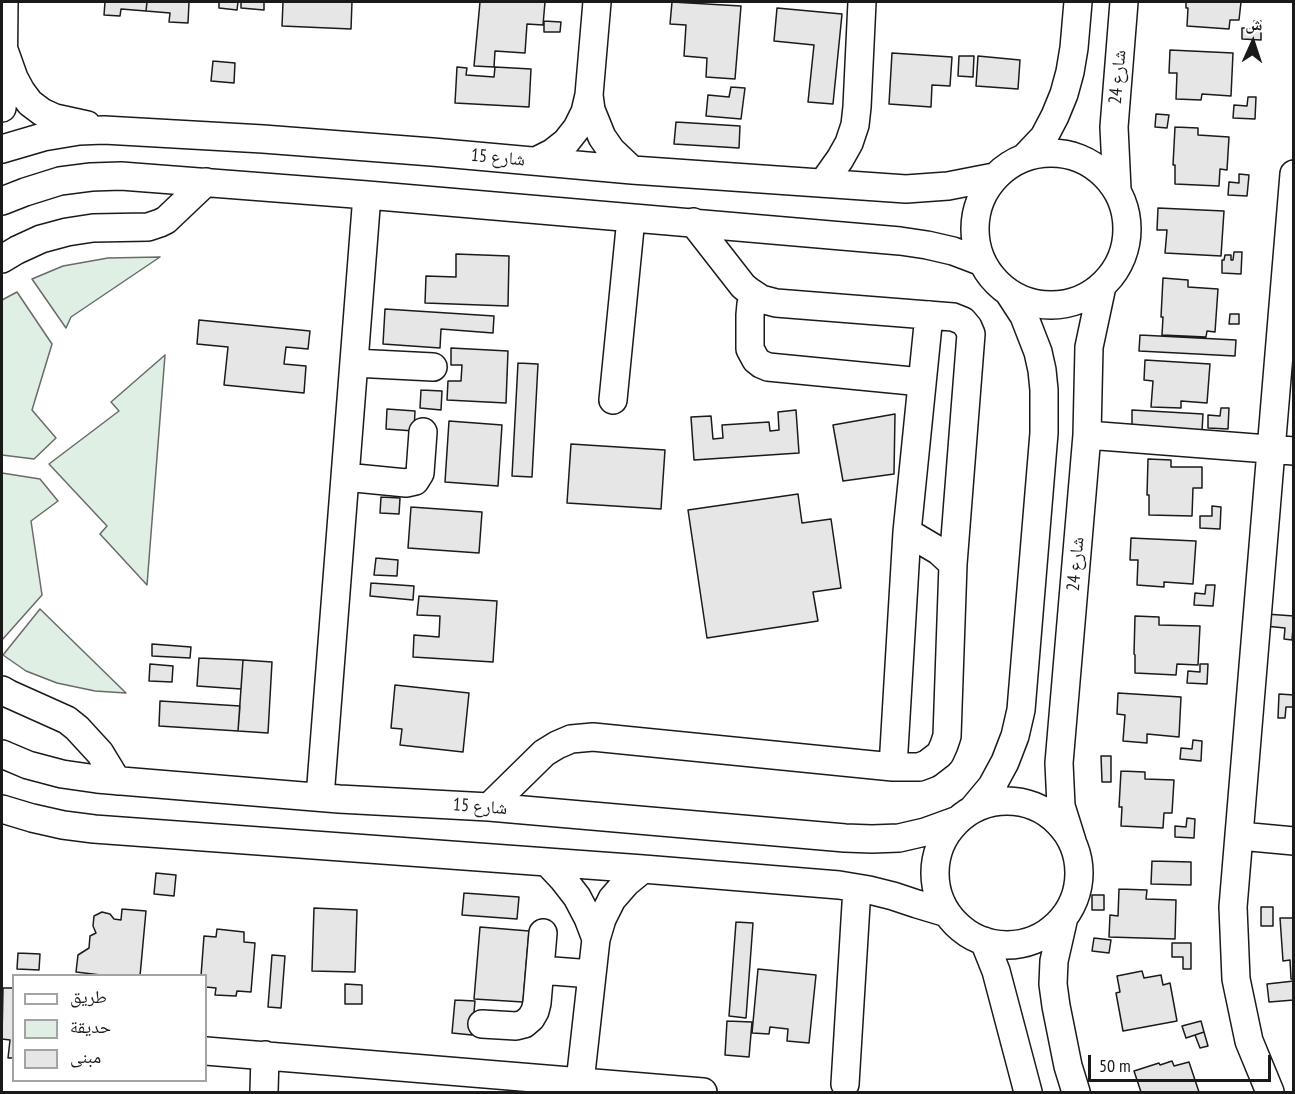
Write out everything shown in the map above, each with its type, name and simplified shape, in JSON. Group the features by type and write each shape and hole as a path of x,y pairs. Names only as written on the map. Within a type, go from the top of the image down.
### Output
{"street":[{"path":"2,108 4,2"},
{"path":"536,162 566,142 577,128 585,112 589,95 597,2"},
{"path":"823,183 849,143 855,125 862,2"},
{"path":"1026,156 1051,152 1077,157 1100,170 1117,189 1125,208 1128,230 1125,251 1116,270 1102,286 1085,297 1067,304 1047,306 1027,302 1009,293 993,279 981,262 975,240 975,217 982,195 994,177 1009,165 1026,156 1044,137 1055,116 1064,94 1072,60 1078,2"},
{"name":"شارع 24","path":"1117,189 1114,128 1124,2"},
{"path":"3,47 17,85 30,103 56,118 104,129"},
{"path":"589,95 591,110 602,137 611,150 632,170"},
{"name":"شارع 15","path":"2,149 44,137 104,129 263,139 632,170 906,189 927,189 994,177"},
{"path":"1270,1092 1249,1041 1236,980 1233,906 1282,450 1293,174"},
{"path":"2,201 60,182 91,177 121,176 693,222 909,242 953,251 981,262"},
{"path":"2,259 41,239 67,232 93,228 154,226 166,220 206,182"},
{"path":"320,797 367,195"},
{"path":"613,400 631,218"},
{"path":"489,807 544,753 557,745 582,738 593,737 893,767 919,767 927,764 939,754 944,745 947,736 953,564 971,334 968,327 958,319 929,315 776,303 761,299 743,286 693,222"},
{"name":"شارع 24","path":"1072,841 1061,806 1059,764 1087,435 1089,347 1102,286"},
{"path":"1009,293 1024,316 1038,352 1044,390 1044,433 1021,710 1015,736 992,786 947,833 939,848 935,881 939,898 947,913 964,931 984,941 1009,945 1030,941 1049,932 1064,917"},
{"path":"755,296 750,315 750,349 761,364 768,367 922,382"},
{"path":"893,767 907,532 929,315"},
{"path":"354,363 433,367"},
{"path":"345,477 406,483 415,481 420,473 423,432"},
{"path":"1087,435 1282,450"},
{"path":"907,532 939,551 953,564"},
{"path":"2,690 67,720 100,753 117,781"},
{"name":"شارع 15","path":"2,754 28,765 62,774 117,781 320,797 489,807 872,839 899,838 925,832 965,815"},
{"path":"965,815 985,804 1014,801 1028,804 1054,818 1072,841 1078,860 1079,880 1074,899 1064,917 1053,961 1053,984 1066,1056 1076,1092"},
{"path":"2,810 42,821 94,829 839,885 893,896 947,913"},
{"path":"1240,836 1293,841"},
{"path":"547,862 577,897 597,939"},
{"path":"580,1082 592,974 602,919 612,899 643,869"},
{"path":"845,1084 857,888"},
{"path":"482,1024 516,1026 531,1018 537,1003 543,933"},
{"path":"984,941 996,971 1028,1092"},
{"path":"540,970 592,974"},
{"path":"207,1051 703,1092"},
{"path":"264,1092 265,1055"}],"green space":[{"path":"160,257 71,317 66,328 32,279 63,266 108,258"},
{"path":"17,292 52,344 32,410 56,438 34,459 2,455 2,300"},
{"path":"165,355 147,585 100,534 107,526 49,464 119,411 111,402"},
{"path":"2,473 40,479 58,501 31,521 42,595 2,640"},
{"path":"40,609 126,693 95,691 57,683 26,671 3,655"}],"building":[{"path":"105,2 147,2 146,11 121,9 120,16 104,15"},
{"path":"147,2 189,2 188,23 169,22 170,13 146,11"},
{"path":"219,2 238,2 237,10 219,8"},
{"path":"241,2 264,2 264,10 241,8"},
{"path":"283,2 352,2 351,29 282,26"},
{"path":"480,2 545,2 543,25 527,24 525,53 495,51 494,67 474,66"},
{"path":"672,2 741,6 735,79 706,77 707,58 684,56 686,25 670,24"},
{"path":"1186,2 1241,2 1239,20 1230,20 1229,29 1187,26"},
{"path":"777,8 842,14 833,104 808,102 814,45 774,41"},
{"path":"544,21 561,22 560,32 544,32"},
{"path":"1254,21 1261,21 1261,40 1242,39 1242,28 1254,28"},
{"path":"1170,50 1233,53 1231,96 1202,94 1201,100 1176,99 1177,73 1169,73"},
{"path":"892,53 952,57 950,86 932,85 931,107 889,104"},
{"path":"959,56 974,56 973,77 958,76"},
{"path":"978,56 1020,60 1018,89 976,86"},
{"path":"213,61 235,63 234,83 211,81"},
{"path":"457,67 467,68 466,75 494,77 495,67 531,69 529,107 455,103"},
{"path":"731,87 745,88 741,119 706,116 708,95 729,97"},
{"path":"1248,97 1256,97 1255,119 1233,118 1234,105 1247,106"},
{"path":"1156,114 1169,115 1167,128 1155,127"},
{"path":"676,122 740,126 739,148 674,144"},
{"path":"1175,127 1198,128 1198,135 1229,137 1227,170 1220,169 1219,186 1175,184 1175,165 1173,165"},
{"path":"1239,174 1249,175 1247,196 1228,195 1229,182 1239,183"},
{"path":"1158,208 1224,211 1221,256 1165,253 1167,230 1157,230"},
{"path":"1234,252 1242,252 1241,274 1222,273 1222,260 1225,255 1231,255 1231,260 1233,260"},
{"path":"456,254 509,256 508,306 425,303 426,276 456,277"},
{"path":"1163,278 1188,280 1188,287 1218,289 1215,332 1207,331 1206,337 1162,335"},
{"path":"385,309 494,316 493,333 441,329 440,348 383,344"},
{"path":"1230,314 1239,314 1239,324 1229,324"},
{"path":"199,320 310,331 308,349 286,347 284,364 306,366 304,393 224,385 228,347 197,344"},
{"path":"1140,335 1236,340 1235,356 1139,351"},
{"path":"451,348 508,351 506,403 447,400 448,381 461,381 462,365 451,365"},
{"path":"1145,360 1210,364 1207,403 1181,401 1181,408 1151,407 1153,381 1144,380"},
{"path":"518,363 538,364 532,477 512,476"},
{"path":"421,390 442,391 441,410 420,408"},
{"path":"1221,408 1229,408 1228,429 1208,428 1208,415 1220,416"},
{"path":"387,409 415,411 414,431 386,429"},
{"path":"796,410 799,453 694,460 691,417 711,416 713,439 723,438 722,425 769,422 770,431 779,430 778,412"},
{"path":"1132,410 1203,414 1202,431 1132,427"},
{"path":"895,414 894,474 843,481 833,425"},
{"path":"449,421 502,425 498,486 445,482"},
{"path":"571,444 665,450 661,509 567,503"},
{"path":"1148,459 1171,460 1171,467 1202,467 1202,488 1193,488 1192,516 1149,515"},
{"path":"798,494 802,523 831,519 841,588 813,592 818,621 707,638 688,510"},
{"path":"381,497 400,498 399,514 380,513"},
{"path":"1212,506 1221,507 1220,529 1200,528 1200,516 1212,516"},
{"path":"411,507 482,512 479,553 408,548"},
{"path":"1131,538 1196,541 1193,584 1164,582 1164,587 1137,585 1138,560 1130,560"},
{"path":"376,558 398,560 397,576 374,575"},
{"path":"371,583 414,586 413,600 370,596"},
{"path":"1206,585 1215,585 1213,606 1194,605 1195,593 1205,594"},
{"path":"419,596 497,601 493,662 413,657 414,635 439,637 440,616 417,615"},
{"path":"1266,614 1294,616 1292,640 1284,639 1285,628 1265,626"},
{"path":"1135,616 1159,617 1159,625 1200,626 1198,665 1177,664 1176,675 1135,673"},
{"path":"152,644 191,647 190,658 152,656"},
{"path":"199,658 243,660 241,689 197,686"},
{"path":"243,660 272,662 268,733 238,731"},
{"path":"150,664 173,666 172,682 149,681"},
{"path":"1200,664 1208,664 1207,684 1187,683 1188,671 1200,672"},
{"path":"395,685 469,693 463,752 400,745 402,729 391,728"},
{"path":"1118,693 1181,697 1179,737 1147,734 1147,743 1123,741 1125,715 1117,714"},
{"path":"1279,694 1294,695 1294,707 1286,707 1285,718 1278,718"},
{"path":"160,701 240,706 238,731 159,726"},
{"path":"1193,740 1202,741 1201,761 1180,759 1181,748 1192,749"},
{"path":"1101,756 1111,756 1111,782 1102,782"},
{"path":"1121,771 1145,772 1145,779 1174,780 1172,813 1164,813 1163,828 1121,826 1122,807 1119,807"},
{"path":"1187,818 1195,819 1194,838 1175,837 1175,826 1186,827"},
{"path":"1152,861 1191,862 1191,885 1151,884"},
{"path":"156,873 176,875 174,896 154,894"},
{"path":"1119,889 1147,890 1146,899 1176,900 1175,939 1109,937 1110,915 1118,916"},
{"path":"464,893 519,897 517,919 462,915"},
{"path":"1092,895 1104,895 1104,910 1092,910"},
{"path":"1261,907 1273,907 1273,926 1261,926"},
{"path":"314,908 357,910 355,972 312,971"},
{"path":"122,909 146,911 140,974 76,972 78,955 89,948 90,936 96,933 93,926 94,916 102,912 121,920"},
{"path":"1280,918 1294,918 1294,979 1291,979 1290,960 1283,961"},
{"path":"736,922 753,923 746,1018 729,1016"},
{"path":"480,927 529,931 523,1002 474,999"},
{"path":"217,929 244,932 244,942 255,943 251,992 237,991 236,996 215,995 216,988 207,987 207,974 201,974 204,936 216,937"},
{"path":"1094,938 1111,940 1109,953 1092,951"},
{"path":"1172,943 1191,943 1191,969 1183,969 1183,957 1172,957"},
{"path":"18,953 40,954 39,970 17,969"},
{"path":"272,955 285,956 281,1008 268,1007"},
{"path":"758,969 816,975 809,1043 787,1041 788,1029 770,1027 769,1034 752,1033"},
{"path":"1142,971 1144,978 1161,975 1163,985 1170,983 1177,1021 1123,1031 1116,993 1120,992 1117,976"},
{"path":"1294,981 1294,1000 1269,1002 1267,984"},
{"path":"345,984 362,985 362,1004 345,1004"},
{"path":"3,988 12,988 12,1058 8,1058 10,1040 2,1039"},
{"path":"455,1000 475,1001 472,1035 452,1033"},
{"path":"727,1021 752,1022 749,1057 725,1055"},
{"path":"1201,1021 1204,1032 1186,1038 1182,1026"},
{"path":"1204,1032 1208,1046 1200,1048 1195,1035"},
{"path":"1172,1061 1174,1066 1189,1062 1199,1092 1141,1092 1134,1071"}]}
